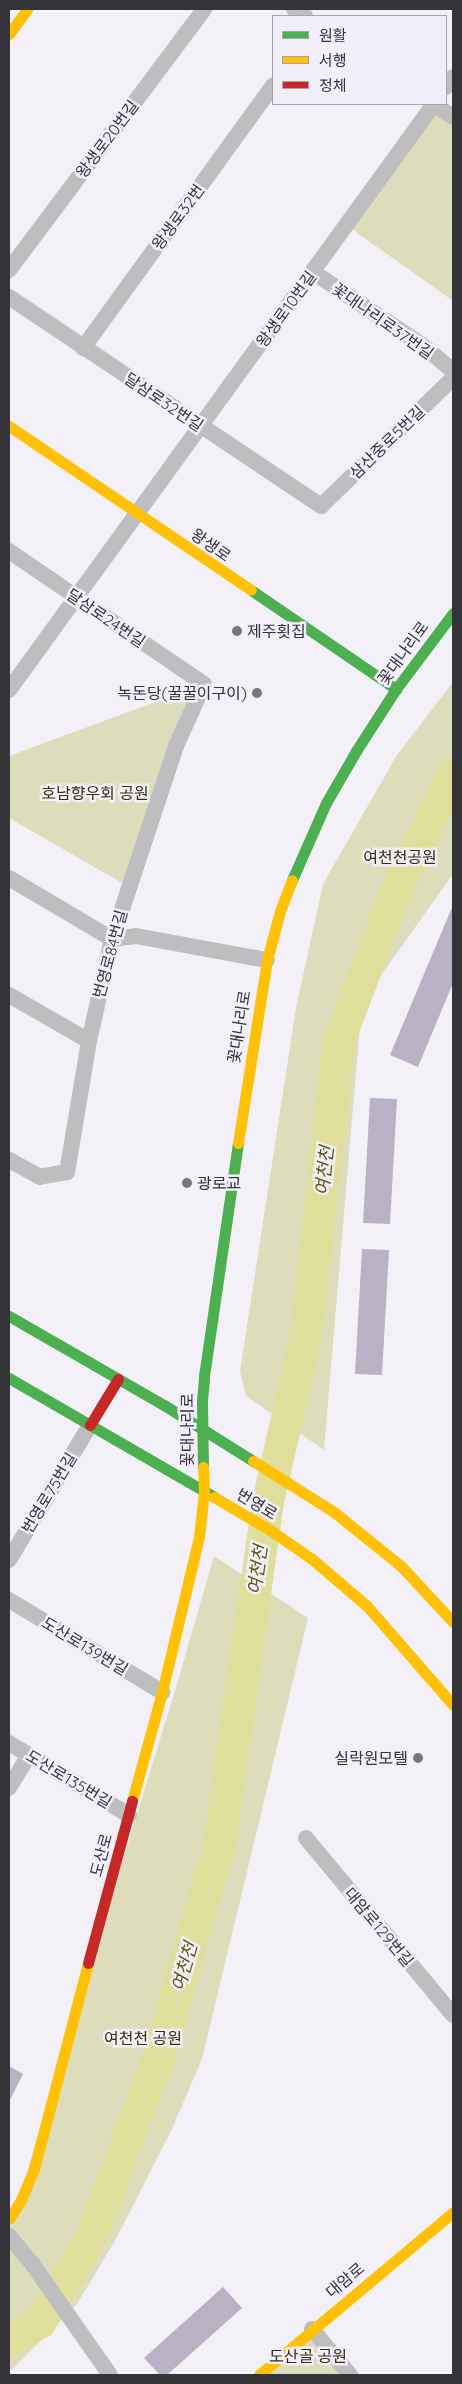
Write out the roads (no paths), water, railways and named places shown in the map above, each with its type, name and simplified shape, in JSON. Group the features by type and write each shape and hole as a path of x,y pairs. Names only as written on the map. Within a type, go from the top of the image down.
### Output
{"main road":[{"path":"9,34 27,9"},
{"name":"왕생로","path":"9,426 396,689"},
{"name":"꽃대나리로","path":"204,1492 202,1401 206,1366 256,1020 267,960 280,911 326,803 396,689 453,613"},
{"path":"9,1316 118,1378 334,1512 401,1566 453,1622"},
{"name":"번영로","path":"9,1378 270,1530 312,1559 367,1606 453,1705"},
{"path":"90,1425 118,1378"},
{"name":"도산로","path":"9,2219 29,2185 34,2169 162,1692 199,1537 204,1492"},
{"name":"대암로","path":"258,2375 453,2212"}],"street":[{"name":"왕생로20번길","path":"9,270 204,9"},
{"name":"왕생로32번","path":"84,348 272,87"},
{"name":"왕생로10번길","path":"9,690 433,105"},
{"path":"435,105 453,118"},
{"name":"꽃대나리로37번길","path":"313,272 422,345 453,371"},
{"name":"달삼로32번길","path":"9,297 200,427 321,506"},
{"name":"삼산중로5번길","path":"321,506 453,378"},
{"name":"달삼로24번길","path":"9,551 204,684"},
{"name":"번영로84번길","path":"9,1160 40,1177 67,1172 89,1041 112,939 176,746 204,684"},
{"path":"9,878 112,939 136,936 267,960"},
{"path":"9,995 89,1041"},
{"name":"번영로75번길","path":"9,1560 90,1425"},
{"name":"도산로139번길","path":"9,1600 162,1692"},
{"name":"도산로135번길","path":"9,1743 129,1814"},
{"path":"9,1788 28,1754"},
{"name":"대암로129번길","path":"306,1838 453,2015"},
{"path":"9,2236 33,2265 110,2375"},
{"path":"312,2329 350,2375"}],"waterway":[{"name":"여천천","path":"9,2340 40,2323 91,2237 159,2056 218,1853 268,1502 306,1335 339,1040 395,894 453,774"}],"place":[{"name":"제주횟집","path":"237,631"},
{"name":"녹돈당(꿀꿀이구이)","path":"257,693"},
{"name":"광로교","path":"187,1183"},
{"name":"실락원모텔","path":"418,1758"}],"park label":[{"name":"호남향우회 공원","path":"95,793"},
{"name":"여천천공원","path":"400,857"},
{"name":"여천천 공원","path":"143,2038"},
{"name":"도산골 공원","path":"308,2356"}]}
